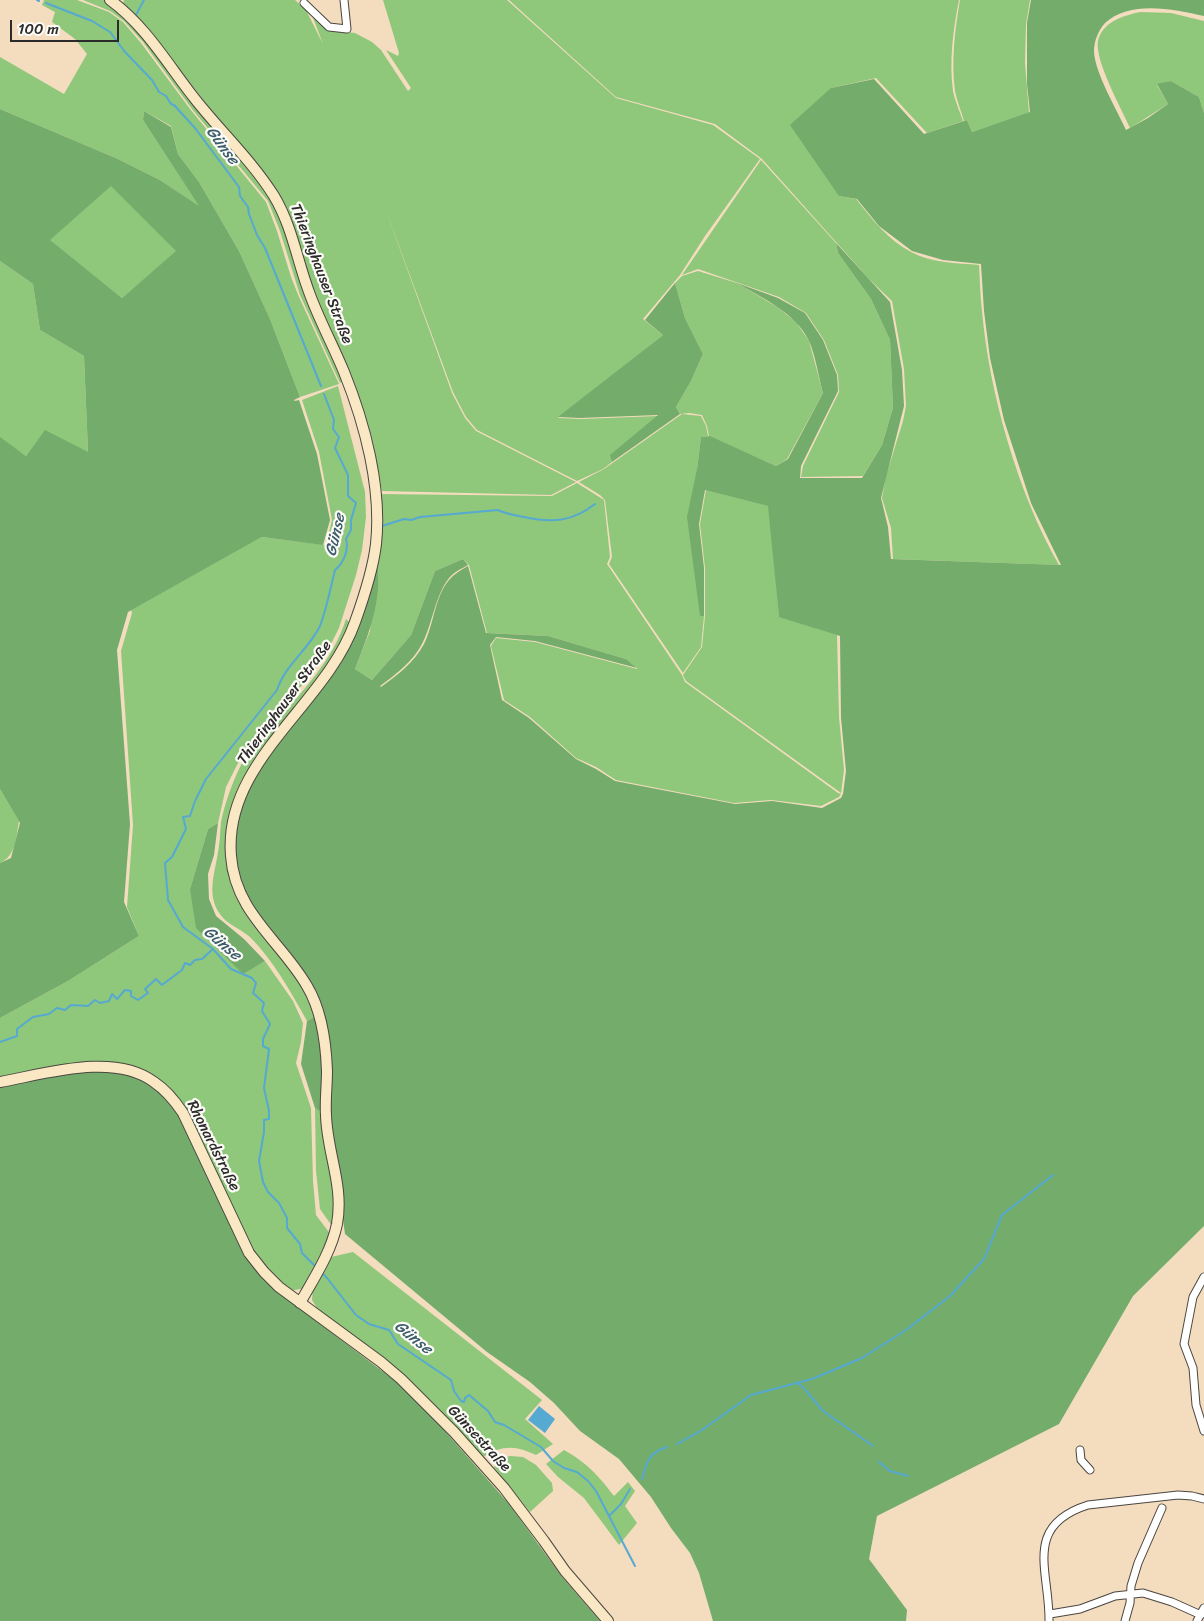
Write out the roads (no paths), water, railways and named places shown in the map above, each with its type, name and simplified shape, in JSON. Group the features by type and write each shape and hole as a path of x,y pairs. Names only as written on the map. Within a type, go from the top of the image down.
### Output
{"street":[{"path":"304,1 329,27 347,29 344,0"},
{"name":"Thieringhauser Straße","path":"112,1 141,27 195,99 262,179 281,210 292,236 308,292 348,382 362,426 375,484 376,532 373,563 354,624 338,658 264,755 249,778 238,803 231,829 231,857 235,881 243,900 252,915 295,968 309,989 318,1012 324,1040 327,1072 326,1115 339,1193 337,1221 330,1248 300,1303"},
{"name":"Rhonardstraße","path":"0,1082 65,1070 103,1066 135,1072 154,1081 171,1096 182,1113 249,1253 264,1272 300,1303"},
{"path":"1204,1277 1193,1297 1184,1344 1193,1368 1196,1405 1204,1431"},
{"name":"Günsestraße","path":"300,1303 381,1362 401,1379 454,1432 504,1488 564,1571 608,1621"},
{"path":"1080,1450 1081,1460 1090,1470"},
{"path":"1201,1615 1172,1602 1143,1593 1115,1596 1050,1618 1049,1597 1043,1568 1044,1549 1049,1532 1063,1516 1075,1509 1088,1505 1178,1495 1204,1499"},
{"path":"1125,1621 1130,1603 1131,1586 1138,1562 1162,1508"}],"water":[{"path":"539,1406 555,1419 545,1433 528,1420"}],"waterway":[{"path":"136,15 144,0"},
{"name":"Günse","path":"46,3 92,21 110,32 125,52 152,80 159,92 166,96 171,104 195,128 239,187 240,196 248,207 257,235 265,248 321,386"},
{"name":"Günse","path":"316,1267 302,1253 300,1244 287,1228 287,1218 279,1203 268,1192 263,1182 259,1161 264,1120 269,1119 264,1088 269,1049 263,1046 263,1039 270,1024 262,1011 264,1003 253,993 256,983 252,978 231,969 213,949 183,927 168,900 165,863 172,857 186,829 183,817 190,816 206,779 277,690 291,665 310,642 320,626 335,570 345,556 346,539 351,530 351,520 356,503 348,496 348,475 335,448 339,437 333,429 334,420 324,394"},
{"path":"382,526 404,519 411,520 420,517 498,510 534,519 561,520 570,518 595,504"},
{"path":"0,1042 17,1036 17,1029 33,1017 49,1014 57,1008 65,1010 71,1005 88,1006 95,1000 100,1003 109,1001 112,994 117,999 125,990 131,991 131,996 138,1000 148,993 145,989 156,979 162,985 182,970 185,963 190,965 195,960 202,959 213,949"},
{"path":"677,1444 702,1430 751,1395 812,1379 862,1358 906,1330 950,1296 984,1259 1002,1215 1053,1175"},
{"name":"Günse","path":"321,1272 356,1315 369,1324 389,1330 398,1344 451,1380 454,1391 461,1401 464,1402 465,1398 469,1395 488,1411 495,1422 504,1425 541,1447 553,1461 564,1468 577,1472 588,1481 596,1491 635,1566"},
{"path":"797,1383 803,1387 823,1411 873,1446"},
{"path":"642,1479 647,1463 652,1455 667,1447"},
{"path":"879,1462 890,1471 908,1476"},
{"path":"609,1516 621,1504 630,1489"}]}
